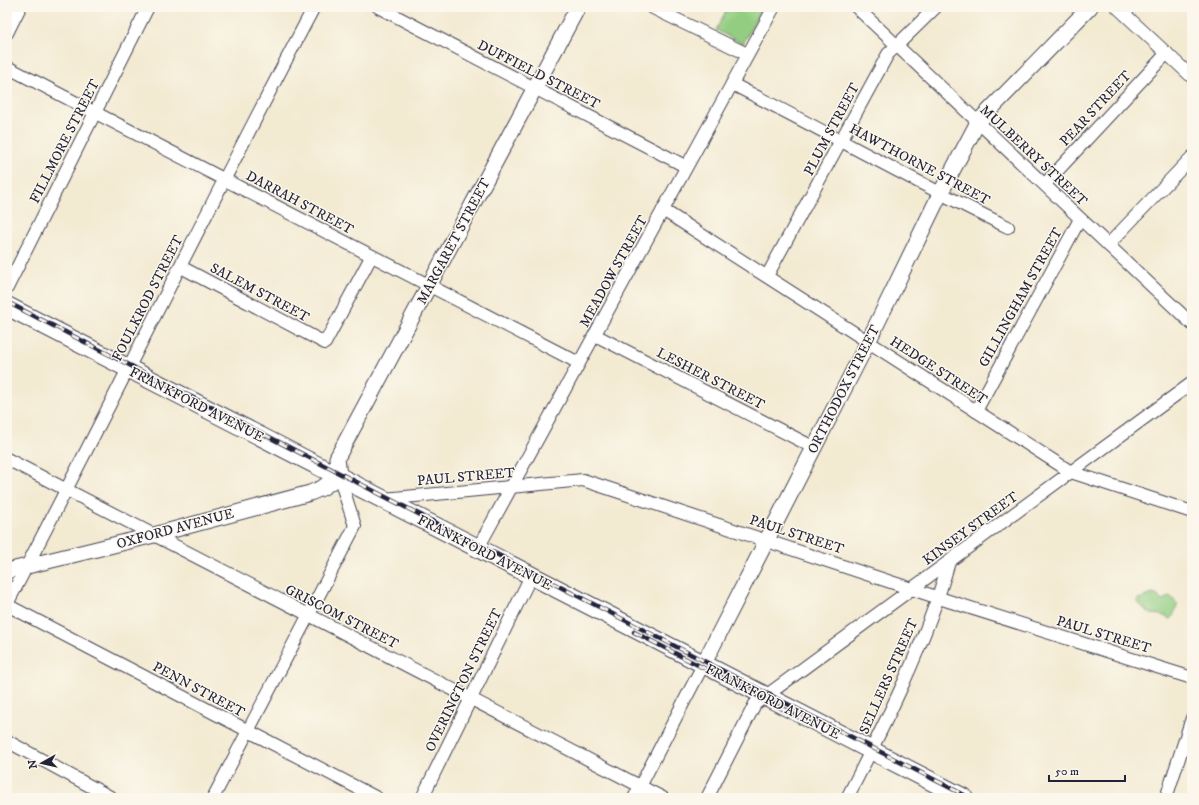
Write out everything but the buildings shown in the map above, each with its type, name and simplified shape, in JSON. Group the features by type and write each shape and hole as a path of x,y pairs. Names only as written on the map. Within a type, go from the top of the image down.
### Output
{"main road":[{"name":"FRANKFORD AVENUE","path":"7,306 964,798"}],"street":[{"path":"7,33 20,7"},
{"name":"FILLMORE STREET","path":"7,288 148,7"},
{"name":"FOULKROD STREET","path":"7,604 127,368 181,267 223,179 314,7"},
{"name":"DUFFIELD STREET","path":"378,7 685,166"},
{"name":"MARGARET STREET","path":"339,476 337,458 578,7"},
{"path":"651,7 747,54"},
{"name":"MEADOW STREET","path":"478,548 663,210 685,166 774,7"},
{"name":"MULBERRY STREET","path":"856,7 1192,324"},
{"name":"PLUM STREET","path":"767,276 888,54 936,7"},
{"name":"ORTHODOX STREET","path":"634,798 868,342 940,194 978,122 1090,7"},
{"path":"1117,7 1192,77"},
{"name":"PEAR STREET","path":"1045,184 1167,53"},
{"name":"DARRAH STREET","path":"7,67 371,257 579,363"},
{"name":"HAWTHORNE STREET","path":"732,84 842,140 940,194 1008,227"},
{"path":"1108,245 1192,157"},
{"name":"HEDGE STREET","path":"663,210 1071,472 1192,512"},
{"name":"GILLINGHAM STREET","path":"976,411 1080,219"},
{"name":"SALEM STREET","path":"181,267 325,343 371,257"},
{"name":"LESHER STREET","path":"595,335 813,447"},
{"name":"KINSEY STREET","path":"765,697 1192,383"},
{"name":"GRISCOM STREET","path":"7,459 308,616 663,798"},
{"path":"213,798 355,526 339,476"},
{"name":"OXFORD AVENUE","path":"7,571 154,535 310,492 322,488 339,476"},
{"name":"PAUL STREET","path":"383,499 583,480 913,588 938,598 1192,678"},
{"name":"SELLERS STREET","path":"847,798 904,682 938,598 949,562"},
{"name":"OVERINGTON STREET","path":"422,798 531,576"},
{"name":"PENN STREET","path":"7,604 377,798"},
{"path":"707,798 755,704 765,697"},
{"path":"1166,798 1192,718"},
{"path":"7,741 112,798"}],"green space":[{"path":"728,7 762,7 743,44 716,30"},
{"path":"1153,594 1158,596 1161,601 1170,596 1178,604 1173,616 1170,619 1162,615 1151,614 1138,604 1138,599"}],"railway":[{"path":"7,302 970,798"},
{"path":"634,632 812,724"}]}
